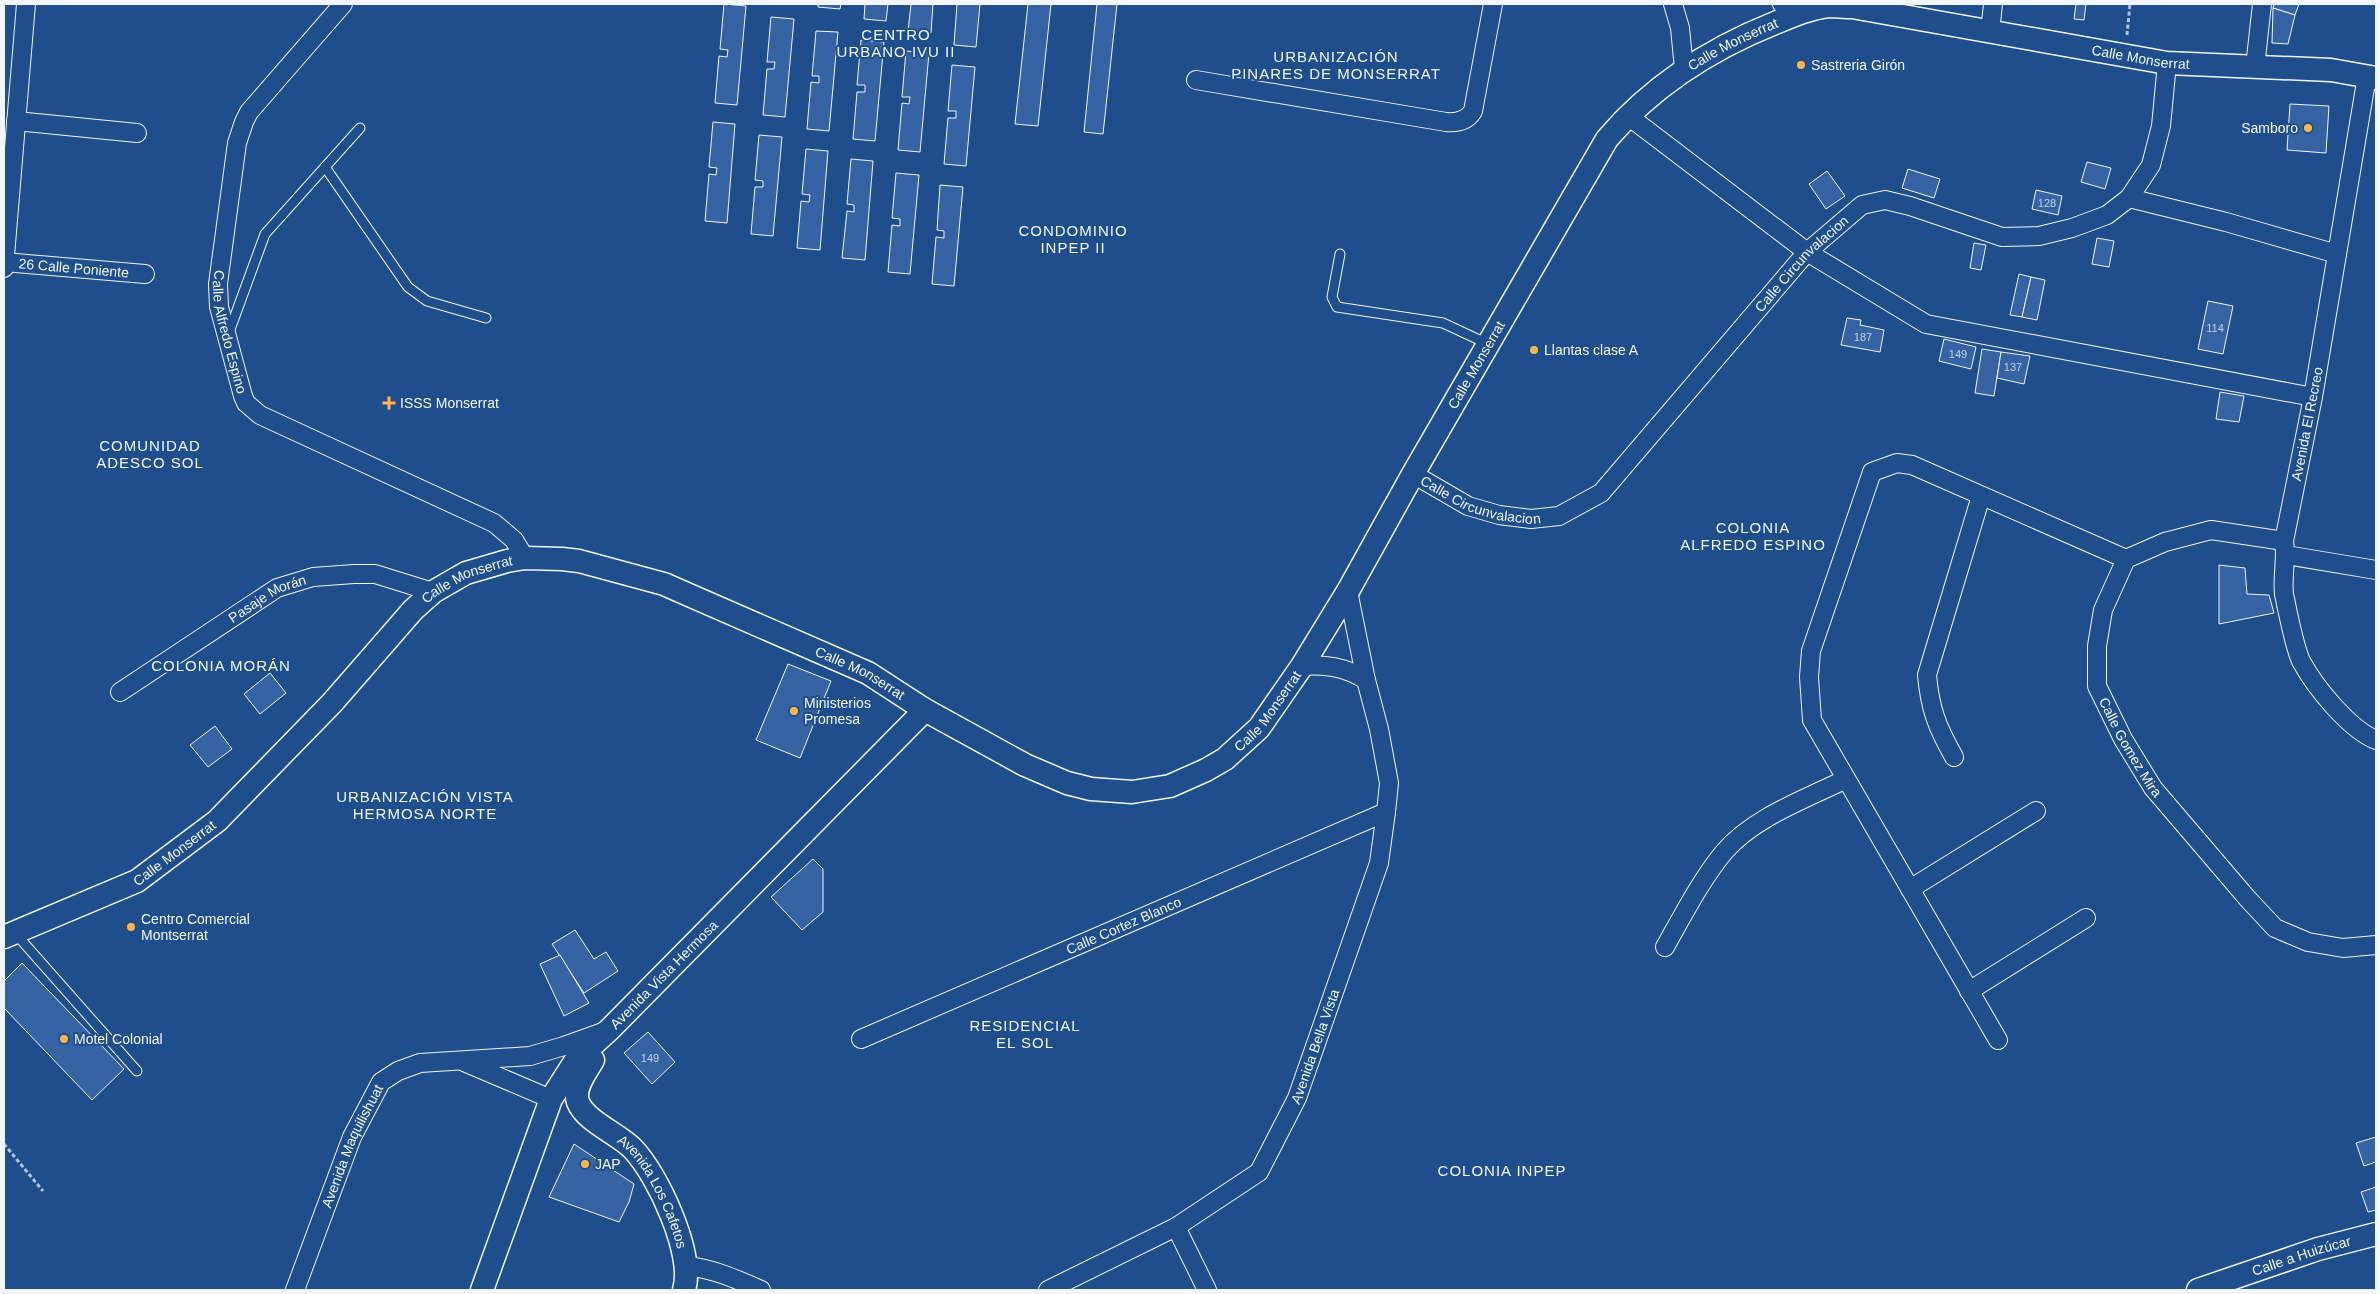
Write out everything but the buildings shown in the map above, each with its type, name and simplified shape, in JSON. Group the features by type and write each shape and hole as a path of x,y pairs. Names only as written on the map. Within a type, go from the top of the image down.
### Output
{"street":[{"path":"4,268 26,4"},
{"name":"Calle Alfredo Espino","path":"343,4 249,112 237,143 218,284 219,306 243,396 252,410 260,415 502,528 514,540 525,558"},
{"path":"1196,80 1446,122 1458,122 1466,119 1473,111 1493,4"},
{"path":"1673,4 1680,28 1684,69"},
{"path":"1782,4 1834,6"},
{"path":"1990,32 1993,4"},
{"path":"2255,67 2262,4"},
{"name":"Calle Monserrat","path":"9,935 137,881 217,822 332,703 397,626 433,592 481,568 525,558 579,561 664,584 868,673 925,710 1043,775 1091,789 1132,792 1170,786 1206,770 1225,758 1259,728 1302,666 1348,591 1413,474 1607,139 1627,115 1684,69 1748,34 1834,6 2167,64 2332,70 2372,77"},
{"name":"Calle Circunvalacion","path":"1413,474 1468,506 1499,515 1531,519 1559,516 1601,493 1807,252 1862,206 1884,200 1910,206 2002,237 2039,236 2072,228 2107,214 2128,198 2151,165 2158,143 2167,64"},
{"name":"Avenida El Recreo","path":"2372,77 2285,548 2284,593 2300,660 2328,700 2366,736 2376,740"},
{"path":"1627,115 1807,252 1926,324 2313,397"},
{"path":"16,121 137,132"},
{"path":"2128,198 2226,222 2338,254"},
{"name":"26 Calle Poniente","path":"4,262 145,274"},
{"path":"1998,1040 1812,720 1809,678 1811,651 1872,472 1897,463 1912,465 2126,559 2165,542 2211,530 2376,570"},
{"path":"1954,757 1942,736 1929,705 1927,675 1981,496"},
{"name":"Calle Gomez Mira","path":"2126,559 2103,610 2097,646 2097,686 2123,739 2153,788 2275,928 2308,942 2344,948 2376,945"},
{"name":"Pasaje Morán","path":"120,692 277,588 313,577 375,574 433,592"},
{"name":"Avenida Bella Vista","path":"1048,1290 1176,1227 1258,1172 1297,1098 1380,863 1389,783 1348,591"},
{"path":"1302,666 1336,666 1353,672 1366,680"},
{"name":"Avenida Vista Hermosa","path":"482,1290 552,1099 576,1060 610,1029 925,710"},
{"path":"1665,947 1691,902 1724,852 1746,832 1771,817 1846,779"},
{"path":"1910,889 2036,811"},
{"name":"Calle Cortez Blanco","path":"861,1039 1386,812"},
{"path":"1969,991 2086,918"},
{"path":"584,1112 578,1103 578,1088 610,1029"},
{"name":"Avenida Maquilishuat","path":"296,1290 352,1137 381,1082 398,1071 420,1063 530,1056 610,1029"},
{"name":"Avenida Maquilishuat","path":"462,1060 552,1099"},
{"path":"525,1171 557,1118 571,1112 584,1112"},
{"name":"Avenida Los Cafetos","path":"584,1112 633,1149 649,1171 676,1227 686,1266 684,1290"},
{"path":"1176,1227 1207,1290"},
{"name":"Calle a Huizúcar","path":"2198,1290 2318,1249 2376,1234"},
{"path":"686,1266 723,1273 761,1290"}],"lane":[{"path":"227,337 265,234 360,128"},
{"path":"326,167 408,287 427,301 486,318"},
{"path":"1340,254 1332,296 1337,307 1443,323 1489,344"},
{"path":"9,935 137,1071"}],"path":[{"path":"2125,58 2130,4"},
{"path":"4,1144 43,1191"}],"place":[{"name":"Sastreria Girón","path":"1801,65"},
{"name":"Samboro","path":"2308,128"},
{"name":"Llantas clase A","path":"1534,350"},
{"name":"ISSS Monserrat","path":"389,403"},
{"name":"Ministerios Promesa","path":"794,711"},
{"name":"Centro Comercial Montserrat","path":"131,927"},
{"name":"Motel Colonial","path":"64,1039"},
{"name":"JAP","path":"585,1164"}],"district":[{"name":"CENTRO URBANO IVU II","path":"896,44"},
{"name":"URBANIZACIÓN PINARES DE MONSERRAT","path":"1336,66"},
{"name":"CONDOMINIO INPEP II","path":"1073,240"},
{"name":"COMUNIDAD ADESCO SOL","path":"150,454"},
{"name":"COLONIA ALFREDO ESPINO","path":"1753,536"},
{"name":"COLONIA MORÁN","path":"221,666"},
{"name":"URBANIZACIÓN VISTA HERMOSA NORTE","path":"425,806"},
{"name":"RESIDENCIAL EL SOL","path":"1025,1034"},
{"name":"COLONIA INPEP","path":"1502,1171"}]}
